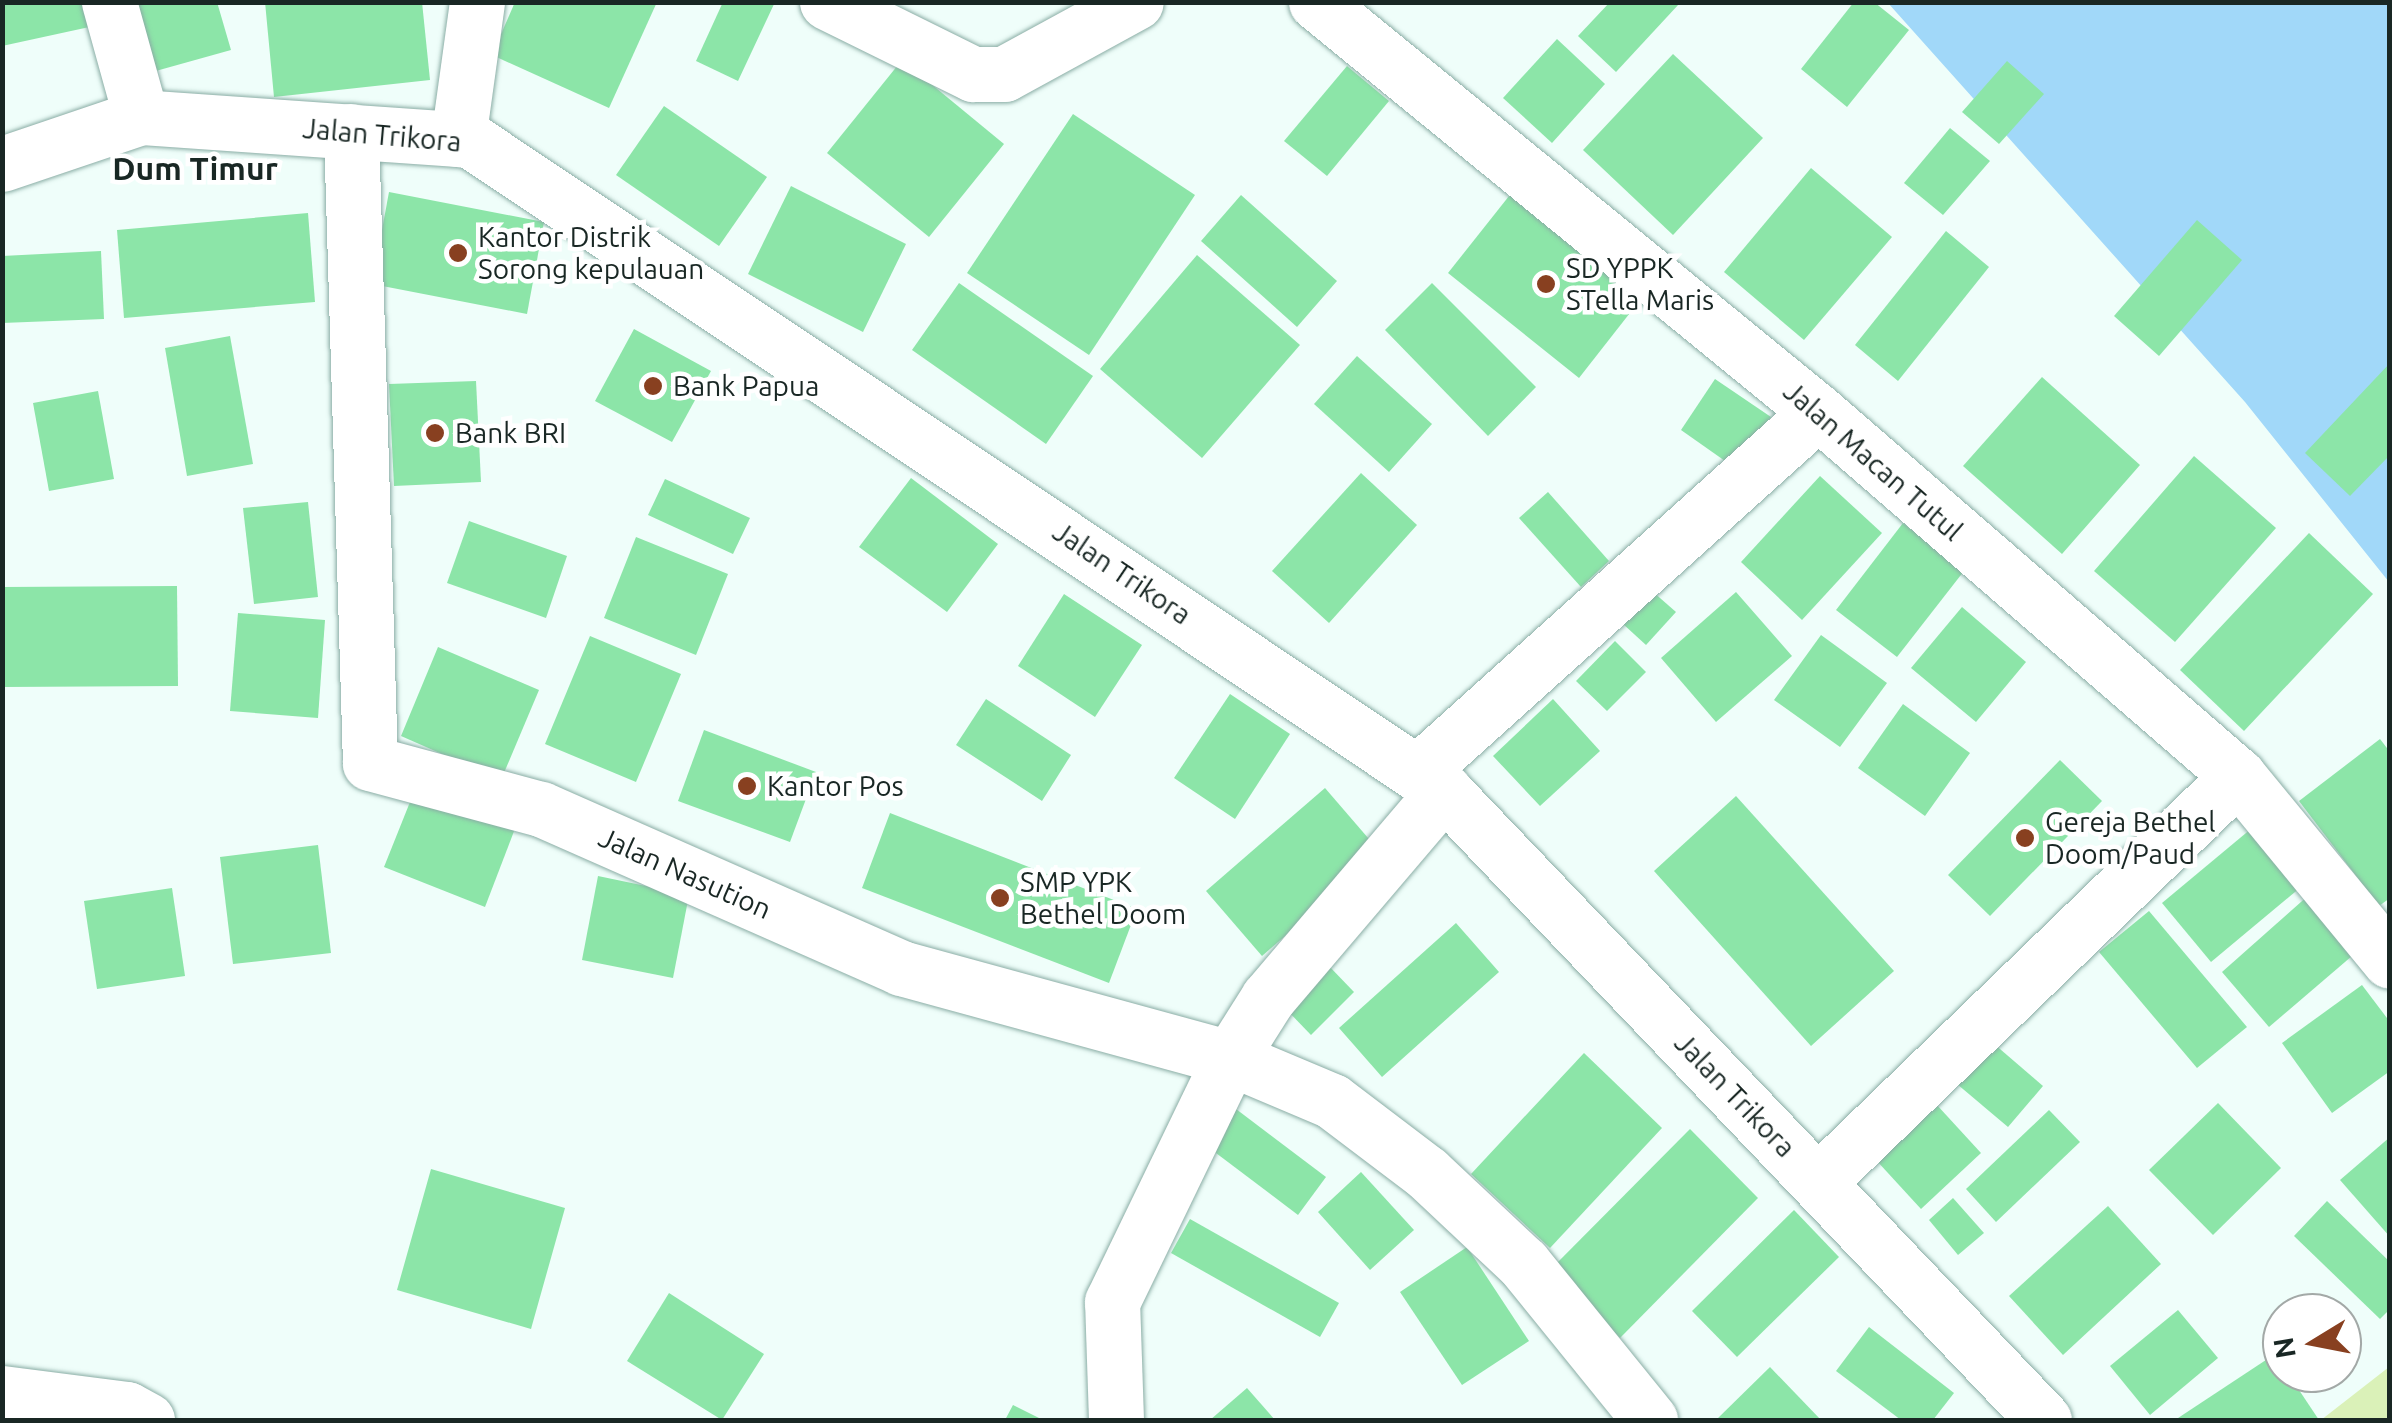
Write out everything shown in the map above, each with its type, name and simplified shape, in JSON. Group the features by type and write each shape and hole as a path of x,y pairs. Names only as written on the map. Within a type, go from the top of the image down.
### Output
{"street":[{"path":"109,2 141,116"},
{"path":"458,138 477,2"},
{"path":"827,2 973,74 1004,74 1136,2"},
{"name":"Jalan Macan Tutul","path":"1316,2 1818,412 2238,776 2390,961"},
{"name":"Jalan Trikora","path":"2,164 141,116 470,140 1431,781 2044,1420"},
{"name":"Jalan Nasution","path":"350,130 370,762 542,809 901,968 1230,1058"},
{"path":"1116,1420 1112,1302 1230,1058 1268,998 1431,781 1818,412"},
{"path":"1818,1182 2238,776"},
{"path":"1230,1058 1332,1101 1427,1173 1523,1263 1650,1420"},
{"path":"2,1394 127,1409 147,1420"}],"green space":[{"path":"2389,1367 2389,1420 2321,1420 2356,1393 2362,1393 2362,1388"}],"water":[{"path":"1888,3 2389,3 2389,582 2245,402"}],"building":[{"path":"2,2 89,2 94,26 2,46"},
{"path":"125,2 217,2 231,50 145,74"},
{"path":"265,2 422,2 430,80 274,97"},
{"path":"515,2 657,2 609,108 492,55"},
{"path":"723,2 775,2 738,81 696,61"},
{"path":"1610,2 1679,4 1616,72 1578,36"},
{"path":"1854,2 1874,2 1909,30 1847,107 1801,69"},
{"path":"1557,39 1605,84 1552,143 1503,98"},
{"path":"1673,54 1763,138 1673,235 1583,150"},
{"path":"902,60 1004,144 929,237 827,153"},
{"path":"2007,61 2044,94 1999,144 1962,112"},
{"path":"1347,66 1389,101 1327,176 1284,141"},
{"path":"664,106 767,177 719,246 616,175"},
{"path":"1073,114 1195,195 1089,355 967,273"},
{"path":"1950,128 1990,161 1943,215 1904,183"},
{"path":"1811,168 1892,237 1804,340 1724,272"},
{"path":"791,186 906,244 863,332 748,274"},
{"name":"SD YPPK STella Maris","path":"1513,191 1644,295 1579,378 1448,273"},
{"name":"Kantor Distrik Sorong kepulauan","path":"389,192 544,222 527,314 372,284"},
{"path":"1241,195 1337,281 1297,327 1201,241"},
{"path":"308,213 315,302 124,318 117,230"},
{"path":"2197,220 2242,260 2159,356 2114,316"},
{"path":"1946,231 1989,267 1898,381 1855,345"},
{"path":"101,251 104,319 2,323 2,256"},
{"path":"1197,255 1300,345 1202,458 1100,369"},
{"path":"959,283 1093,376 1046,444 912,350"},
{"path":"1432,283 1536,387 1488,436 1385,330"},
{"name":"Bank Papua","path":"634,329 711,371 672,442 595,401"},
{"path":"230,336 253,464 187,476 165,348"},
{"path":"1357,356 1432,424 1389,472 1314,404"},
{"path":"2390,363 2390,455 2350,496 2305,453"},
{"path":"2042,377 2140,465 2062,554 1963,466"},
{"path":"1715,379 1771,417 1735,468 1681,430"},
{"name":"Bank BRI","path":"476,381 481,482 394,486 389,384"},
{"path":"98,391 114,479 49,491 33,403"},
{"path":"2194,456 2276,528 2175,642 2094,571"},
{"path":"1361,473 1417,525 1329,623 1272,571"},
{"path":"1820,476 1882,533 1802,620 1741,562"},
{"path":"911,478 998,544 947,612 859,547"},
{"path":"665,479 750,518 733,554 648,515"},
{"path":"1548,492 1609,561 1581,587 1519,518"},
{"path":"308,502 318,597 254,604 243,508"},
{"path":"469,521 567,556 546,618 447,583"},
{"path":"1903,523 1964,571 1897,657 1836,610"},
{"path":"2309,533 2373,594 2244,731 2180,670"},
{"path":"636,537 728,574 696,655 604,618"},
{"path":"177,586 178,686 2,687 2,587"},
{"path":"1652,591 1676,612 1646,645 1623,624"},
{"path":"1736,592 1792,656 1716,722 1661,658"},
{"path":"1064,594 1142,645 1095,717 1018,666"},
{"path":"1962,607 2026,662 1976,722 1911,668"},
{"path":"238,613 325,620 318,718 230,711"},
{"path":"1821,635 1887,683 1840,747 1774,700"},
{"path":"590,636 681,674 636,782 545,744"},
{"path":"1615,641 1646,672 1607,711 1576,681"},
{"path":"438,647 539,690 501,780 401,736"},
{"path":"1230,694 1290,734 1235,819 1174,778"},
{"path":"986,699 1071,755 1042,801 956,745"},
{"path":"1553,699 1600,751 1540,806 1493,756"},
{"path":"1903,704 1970,753 1925,816 1858,768"},
{"name":"Kantor Pos","path":"704,730 816,772 790,842 678,801"},
{"path":"2380,739 2390,752 2390,898 2379,906 2299,801"},
{"name":"Gereja Bethel Doom/Paud","path":"2060,760 2102,801 1990,916 1948,875"},
{"path":"416,787 516,826 485,907 384,867"},
{"path":"1325,788 1381,853 1262,956 1206,891"},
{"path":"1736,796 1894,971 1811,1046 1654,871"},
{"name":"SMP YPK Bethel Doom","path":"890,813 1137,909 1109,983 862,888"},
{"path":"2252,828 2301,887 2211,962 2162,903"},
{"path":"318,845 331,953 233,964 220,857"},
{"path":"598,876 689,895 673,978 582,960"},
{"path":"172,888 185,976 97,989 84,901"},
{"path":"2310,894 2359,950 2269,1027 2222,972"},
{"path":"2149,911 2247,1027 2197,1068 2099,952"},
{"path":"1456,923 1499,972 1382,1077 1339,1028"},
{"path":"1328,965 1354,992 1311,1035 1284,1007"},
{"path":"2362,985 2390,1022 2390,1071 2332,1113 2282,1043"},
{"path":"1993,1043 2043,1086 2008,1127 1957,1084"},
{"path":"1584,1053 1662,1128 1550,1248 1471,1174"},
{"path":"1925,1092 1981,1153 1921,1209 1865,1148"},
{"path":"2218,1103 2281,1168 2213,1235 2149,1170"},
{"path":"1236,1109 1326,1177 1298,1215 1208,1147"},
{"path":"2049,1110 2080,1142 1996,1222 1966,1189"},
{"path":"1690,1129 1758,1198 1620,1338 1551,1269"},
{"path":"2390,1137 2390,1237 2340,1180"},
{"path":"431,1169 565,1208 531,1329 397,1290"},
{"path":"1361,1172 1414,1230 1370,1270 1318,1212"},
{"path":"1953,1198 1984,1233 1958,1255 1929,1220"},
{"path":"2327,1201 2390,1262 2390,1309 2380,1319 2362,1302 2362,1293 2353,1293 2294,1236"},
{"path":"2108,1206 2161,1264 2063,1355 2009,1296"},
{"path":"1794,1210 1839,1257 1737,1357 1692,1311"},
{"path":"1190,1219 1339,1303 1320,1337 1171,1253"},
{"path":"1467,1247 1529,1341 1462,1385 1400,1292"},
{"path":"669,1293 764,1354 722,1420 627,1361"},
{"path":"2178,1310 2218,1358 2150,1415 2110,1366"},
{"path":"1869,1327 1954,1393 1933,1420 1901,1420 1836,1371"},
{"path":"2262,1363 2262,1393 2301,1393 2319,1420 2175,1420"},
{"path":"1770,1367 1821,1420 1716,1420"},
{"path":"1247,1388 1275,1420 1210,1420"},
{"path":"1013,1405 1043,1420 1005,1420"}],"place":[{"name":"Kantor Distrik Sorong kepulauan","path":"458,253"},
{"name":"SD YPPK STella Maris","path":"1546,284"},
{"name":"Bank Papua","path":"653,386"},
{"name":"Bank BRI","path":"435,433"},
{"name":"Kantor Pos","path":"747,786"},
{"name":"Gereja Bethel Doom/Paud","path":"2025,838"},
{"name":"SMP YPK Bethel Doom","path":"1000,898"}],"district":[{"name":"Dum Timur","path":"195,168"}]}
